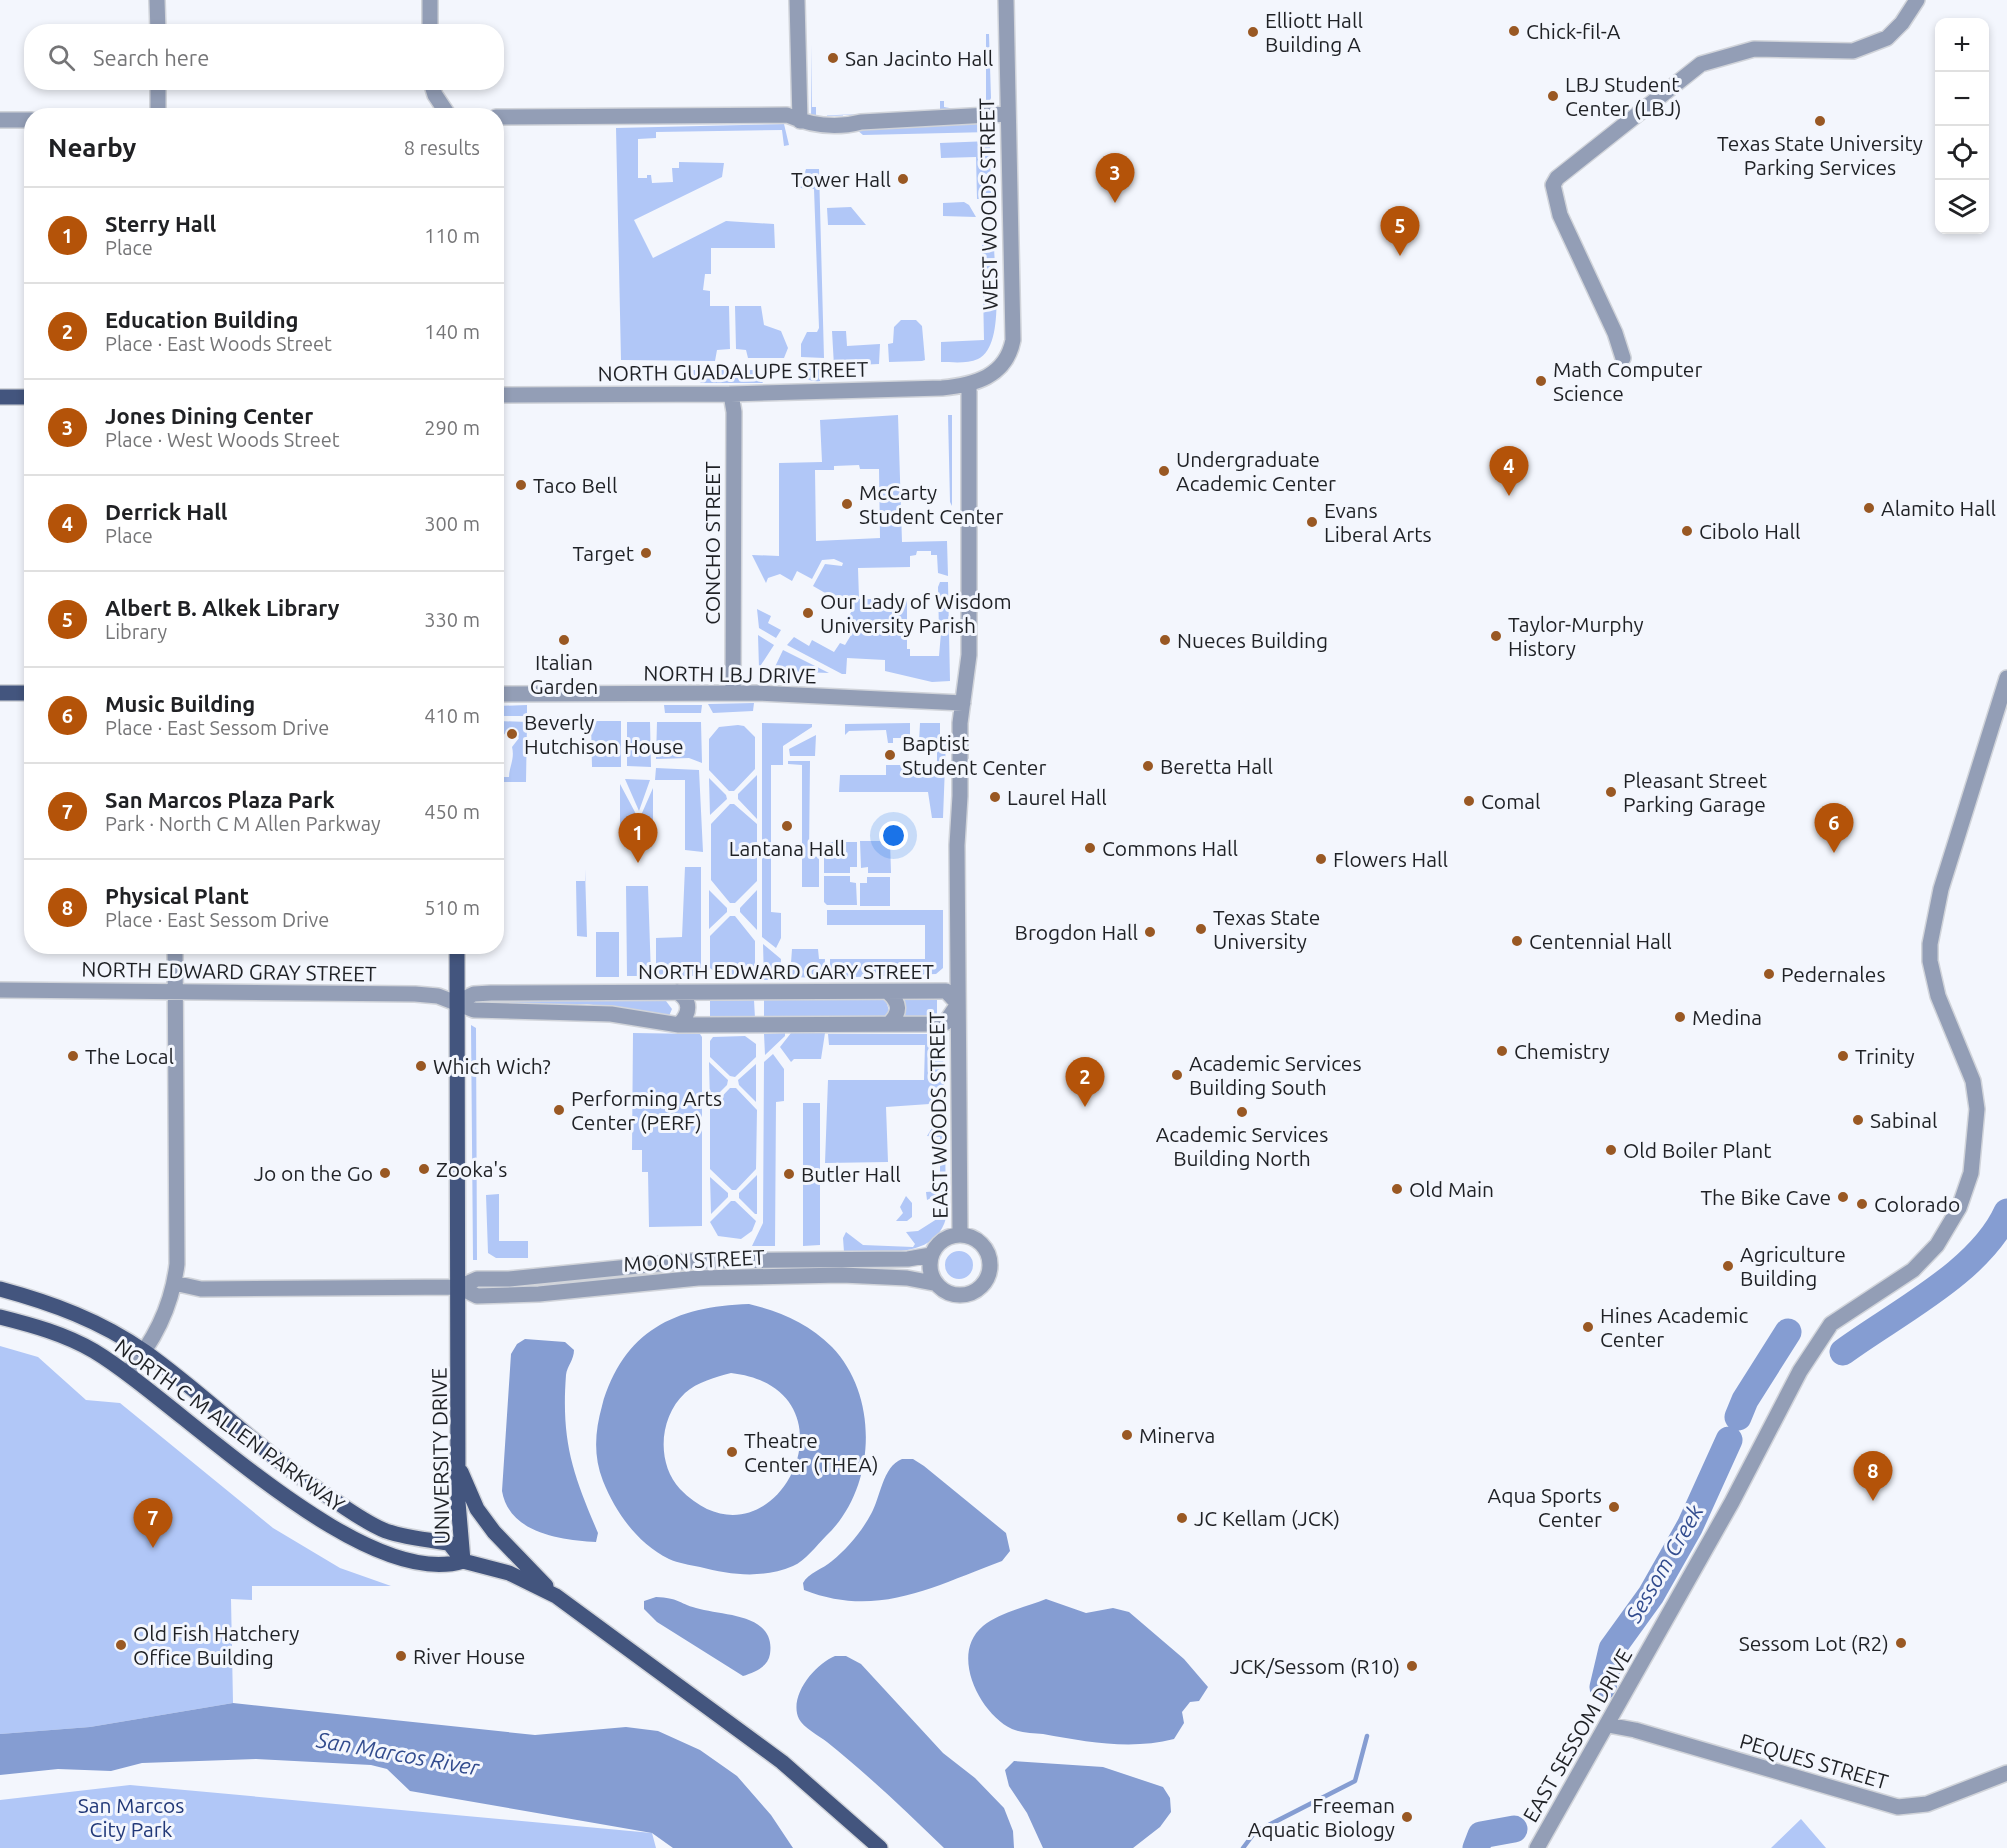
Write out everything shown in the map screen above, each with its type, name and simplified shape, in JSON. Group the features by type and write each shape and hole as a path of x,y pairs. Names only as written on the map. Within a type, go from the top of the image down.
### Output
{"main road":[{"path":"0,398 24,397"},
{"path":"0,693 24,693"},
{"name":"UNIVERSITY DRIVE","path":"457,954 458,1465 463,1561 509,1573 556,1596 782,1762 880,1848"},
{"name":"NORTH C M ALLEN PARKWAY","path":"0,1289 37,1299 85,1317 145,1352 220,1412 277,1462 374,1526 404,1536 449,1543 463,1561 446,1567 430,1565 365,1547 296,1504 201,1433 127,1373 92,1350 28,1324 0,1317"},
{"path":"28,1324 37,1299"},
{"path":"201,1433 220,1412"},
{"path":"458,1465 477,1509 494,1532 556,1596"}],"street":[{"path":"157,0 158,24"},
{"path":"430,0 430,24"},
{"path":"797,0 800,121"},
{"name":"WEST WOODS STREET","path":"969,384 984,379 999,368 1009,354 1012,340 1006,0"},
{"path":"1623,358 1615,333 1560,215 1553,185 1557,178 1701,64 1754,49 1853,51 1887,38 1902,23 1917,0"},
{"path":"158,90 158,108"},
{"path":"433,90 444,108"},
{"path":"504,117 787,115 800,121 822,126 848,126 861,122 1007,114"},
{"path":"0,120 24,120"},
{"name":"NORTH GUADALUPE STREET","path":"504,395 730,394 902,389 969,384"},
{"name":"EAST WOODS STREET","path":"960,1234 957,845 960,723 969,655 969,384"},
{"name":"CONCHO STREET","path":"730,394 734,412 733,693"},
{"name":"EAST SESSOM DRIVE","path":"1537,1848 1732,1502 1800,1371 1831,1324 1913,1270 1937,1245 1959,1208 1971,1173 1977,1109 1973,1081 1938,996 1930,961 1930,944 1941,889 2000,727 2007,678"},
{"name":"NORTH LBJ DRIVE","path":"504,694 733,693 963,703"},
{"path":"127,1373 145,1352 167,1312 174,1283 179,1241 175,954"},
{"name":"NORTH EDWARD GRAY STREET","path":"0,990 415,994 457,1002"},
{"name":"NORTH EDWARD GARY STREET","path":"457,1002 474,994 946,991 958,1004"},
{"path":"677,992 684,996 688,1007 686,1017 679,1024"},
{"path":"888,992 896,999 898,1006 895,1018 889,1024"},
{"path":"457,1002 474,1010 611,1014 679,1024 945,1023 958,1004"},
{"path":"960,1234 978,1240 986,1251 990,1266 987,1281 974,1292 966,1294 946,1292 933,1283 931,1255 946,1238 960,1234"},
{"name":"MOON STREET","path":"174,1283 201,1288 459,1287 477,1279 510,1279 689,1261 893,1259 931,1255"},
{"name":"MOON STREET","path":"459,1287 477,1296 539,1294 698,1278 842,1275 907,1278 933,1283"},
{"name":"PEQUES STREET","path":"1608,1725 1635,1730 1898,1807 1927,1804 2007,1773"}],"green space":[{"path":"986,34 989,34 991,98 987,107 976,108 986,106"},
{"path":"812,44 812,107 816,107 816,116 811,116"},
{"path":"940,101 944,101 944,107 955,109 940,112 825,116 940,110"},
{"path":"990,123 990,132 863,135 857,130 863,126"},
{"path":"784,124 789,145 784,146 782,130 656,132 656,138 638,139 638,178 647,178 647,175 651,175 652,183 673,182 672,168 679,168 679,162 724,163 722,177 634,220 653,258 726,221 774,224 775,248 711,248 711,274 705,274 703,290 710,291 710,306 729,306 730,349 717,350 715,361 621,360 616,128"},
{"path":"990,141 991,198 977,199 976,157 941,158 940,143"},
{"path":"806,169 819,169 824,358 801,357 801,344 807,332 817,332 819,328 814,189 800,188"},
{"path":"964,202 969,205 976,217 943,216 943,203"},
{"path":"851,207 866,225 828,225 827,208"},
{"path":"982,241 994,244 996,306 992,339 987,351 974,361 941,362 941,342 984,340"},
{"path":"735,306 761,306 764,325 781,331 788,348 784,358 748,358 746,350 736,349"},
{"path":"901,320 916,320 922,326 925,360 889,362 888,344 893,343 894,327"},
{"path":"832,331 846,331 847,346 880,344 879,364 834,366"},
{"path":"800,369 824,369 820,381 816,381 805,377"},
{"path":"690,370 754,370 763,383 701,383"},
{"path":"898,415 902,542 947,541 948,576 938,573 937,555 931,555 931,551 917,551 916,555 910,556 910,567 858,568 859,599 907,599 907,649 910,649 910,656 939,656 941,633 939,632 938,587 940,582 948,582 950,681 932,682 885,671 885,660 847,658 846,674 842,674 787,645 794,637 809,646 812,640 834,652 840,643 845,645 857,625 847,619 853,609 813,586 825,564 842,566 843,563 834,559 822,560 812,579 797,571 792,581 780,574 768,578 766,583 752,555 779,556 779,463 822,462 820,420","holes":["859,465 860,469 879,469 880,538 816,541 815,470 834,470 834,466"]},
{"path":"948,415 952,415 952,506 950,502"},
{"path":"757,609 771,616 768,623 781,630 776,638 759,628"},
{"path":"758,635 774,645 759,668"},
{"path":"783,650 829,673 773,671"},
{"path":"754,703 753,711 713,713 708,704"},
{"path":"527,705 527,716 504,716 504,706"},
{"path":"664,705 702,705 701,713 665,713"},
{"path":"504,721 527,722 526,782 504,782 504,777 509,777 512,747 519,738 509,729 504,735"},
{"path":"591,721 621,721 621,767 592,767"},
{"path":"627,722 650,722 651,767 627,766"},
{"path":"657,722 701,722 702,763 689,758 656,759"},
{"path":"762,723 812,724 812,727 783,746 783,765 771,765 771,912 781,913 781,938 776,948 762,937"},
{"path":"910,723 910,738 893,738 893,743 888,743 886,730 849,731 845,735 845,724"},
{"path":"920,723 940,723 940,741 946,740 943,818 932,818 928,792 839,792 840,775 886,775 886,765 937,765 937,742 919,742"},
{"path":"744,726 755,737 755,769 734,791 729,791 709,770 709,739 719,727"},
{"path":"816,735 815,756 790,756 789,749"},
{"path":"788,761 810,761 809,856 819,857 819,887 802,887 802,765 788,764"},
{"path":"656,768 699,770 703,852 685,850 685,780 655,780"},
{"path":"757,775 757,819 738,799 738,794"},
{"path":"709,778 726,795 727,799 710,815"},
{"path":"625,779 650,780 639,811"},
{"path":"620,784 636,814 635,835 620,836"},
{"path":"653,788 653,836 642,836 642,813"},
{"path":"730,804 734,804 757,824 757,881 735,903 730,903 711,880 711,824"},
{"path":"860,841 890,841 891,873 868,873 868,867 861,868"},
{"path":"828,842 857,842 857,867 850,867 850,873 824,873 824,847"},
{"path":"685,867 701,867 701,976 656,976 656,938 682,937"},
{"path":"585,869 587,937 577,936 576,881 585,881"},
{"path":"824,876 850,876 850,882 856,883 857,905 827,905 824,902"},
{"path":"867,877 890,877 890,906 860,906 860,883 867,883"},
{"path":"626,886 648,886 651,976 627,976"},
{"path":"709,890 727,908 727,912 709,929"},
{"path":"757,890 757,930 740,912 740,908"},
{"path":"827,910 943,910 943,968 936,974 830,978 830,959 925,959 925,925 827,925"},
{"path":"730,916 735,916 755,941 755,968 746,977 720,976 710,968 710,936"},
{"path":"596,932 619,932 619,977 596,977"},
{"path":"763,944 781,959 780,980 764,980"},
{"path":"792,949 818,949 819,959 825,959 824,978 790,977"},
{"path":"905,999 937,999 937,1017 905,1016"},
{"path":"501,1000 666,1001 672,1009 669,1016 661,1016 587,1004 500,1005"},
{"path":"754,1000 755,1018 710,1018 710,1001"},
{"path":"764,1000 886,1000 889,1011 884,1017 764,1017"},
{"path":"471,1025 476,1028 477,1260 473,1260"},
{"path":"633,1033 700,1034 702,1037 702,1226 649,1227 648,1172 642,1172 642,1150 632,1150"},
{"path":"785,1033 785,1036 765,1055 764,1034"},
{"path":"791,1033 825,1033 821,1059 794,1059 791,1062 780,1047"},
{"path":"828,1034 928,1034 943,1045 944,1103 886,1107 888,1162 825,1163 828,1080 924,1080 925,1045 829,1045"},
{"path":"745,1036 756,1044 756,1057 735,1077 730,1076 710,1057 710,1041 713,1037"},
{"path":"773,1054 784,1069 784,1101 776,1102 775,1246 752,1246 763,1223 764,1062"},
{"path":"709,1062 728,1080 727,1085 710,1102"},
{"path":"756,1064 756,1102 739,1085 738,1080"},
{"path":"730,1088 736,1088 757,1110 756,1169 736,1190 732,1190 710,1169 710,1109"},
{"path":"803,1103 820,1103 820,1245 803,1246"},
{"path":"932,1128 945,1128 946,1218 940,1232 930,1241 903,1251 844,1252 843,1238 846,1232 863,1245 913,1247 915,1244 906,1232 918,1231 940,1217 940,1201 937,1195 927,1200 926,1192 940,1191 940,1137 927,1136"},
{"path":"757,1175 757,1214 755,1214 739,1198 739,1193"},
{"path":"710,1177 728,1193 728,1197 711,1214"},
{"path":"499,1194 499,1241 528,1241 528,1258 496,1258 488,1253 486,1195"},
{"path":"906,1196 912,1203 912,1217 907,1221 896,1221 903,1213 900,1207"},
{"path":"731,1201 735,1201 756,1221 752,1231 741,1239 718,1236 710,1222"},
{"path":"959,1251 969,1255 973,1265 969,1275 959,1279 949,1275 945,1265 949,1255"},
{"path":"0,1346 38,1357 86,1400 120,1403 273,1528 340,1568 391,1586 252,1586 252,1600 231,1599 233,1703 90,1727 0,1734"},
{"name":"San Marcos City Park","path":"130,1785 652,1833 656,1848 0,1848 0,1800"},
{"path":"1801,1819 1826,1848 1771,1848"}],"water":[{"path":"749,1304 794,1320 813,1331 832,1347 848,1368 858,1391 864,1416 866,1443 863,1469 855,1494 843,1516 802,1560 793,1566 770,1573 723,1572 676,1562 647,1545 621,1516 603,1481 598,1462 596,1444 602,1406 611,1380 623,1359 638,1341 676,1317 722,1306","holes":["731,1373 772,1386 794,1411 800,1442 792,1473 773,1498 747,1513 715,1512 680,1489 672,1478 664,1454 664,1440 670,1414 676,1403 690,1389 707,1380"]},
{"path":"525,1339 565,1342 574,1350 566,1375 567,1439 576,1475 598,1533 596,1542 552,1536 525,1525 507,1505 502,1491 511,1354 517,1344"},
{"path":"902,1459 913,1459 924,1466 1006,1533 1010,1551 1002,1561 905,1596 857,1601 831,1598 804,1590 805,1580 838,1556 859,1533 874,1507 886,1475 895,1463"},
{"path":"656,1597 733,1615 756,1624 765,1631 770,1641 769,1659 764,1666 743,1676 657,1622 644,1609 644,1601"},
{"path":"1046,1599 1086,1613 1113,1608 1129,1612 1184,1659 1208,1687 1199,1701 1190,1702 1182,1712 1184,1723 1174,1739 1142,1744 1109,1744 1023,1732 1012,1729 989,1711 973,1682 969,1667 969,1652 973,1638 989,1621"},
{"path":"835,1656 846,1656 861,1664 943,1753 975,1778 1004,1808 1013,1831 1014,1848 944,1848 872,1780 801,1722 797,1710 800,1691 819,1666"},
{"name":"San Marcos River","path":"233,1703 535,1735 626,1727 658,1731 700,1750 737,1776 771,1815 793,1848 673,1848 652,1833 410,1791 387,1769 371,1765 256,1759 142,1763 111,1771 58,1769 0,1775 0,1734 90,1727"},
{"path":"1014,1761 1103,1767 1163,1787 1170,1798 1171,1812 1160,1827 1133,1848 1043,1848 1027,1813 1009,1786 1005,1770"}],"waterway":[{"name":"Sessom Creek","path":"1843,1352 1935,1290 1957,1272 1994,1234 2007,1212"},
{"name":"Sessom Creek","path":"1738,1417 1745,1400 1788,1332"},
{"name":"Sessom Creek","path":"1603,1687 1612,1649 1651,1595 1690,1526 1729,1440"},
{"path":"1243,1848 1255,1832 1355,1781 1367,1736"},
{"name":"Sessom Creek","path":"1476,1848 1481,1835 1514,1829"}],"place":[{"name":"Chick-fil-A","path":"1514,31"},
{"name":"Elliott Hall Building A","path":"1253,32"},
{"name":"San Jacinto Hall","path":"833,58"},
{"name":"LBJ Student Center (LBJ)","path":"1553,96"},
{"name":"Texas State University Parking Services","path":"1820,121"},
{"name":"Tower Hall","path":"903,179"},
{"name":"Jones Dining Center","path":"1115,203"},
{"name":"Albert B. Alkek Library","path":"1400,256"},
{"name":"Math Computer Science","path":"1541,381"},
{"name":"Undergraduate Academic Center","path":"1164,471"},
{"name":"Taco Bell","path":"521,485"},
{"name":"Derrick Hall","path":"1509,496"},
{"name":"McCarty Student Center","path":"847,504"},
{"name":"Alamito Hall","path":"1869,508"},
{"name":"Evans Liberal Arts","path":"1312,522"},
{"name":"Cibolo Hall","path":"1687,531"},
{"name":"Target","path":"646,553"},
{"name":"Our Lady of Wisdom University Parish","path":"808,613"},
{"name":"Taylor-Murphy History","path":"1496,636"},
{"name":"Italian Garden","path":"564,640"},
{"name":"Nueces Building","path":"1165,640"},
{"name":"Beverly Hutchison House","path":"512,734"},
{"name":"Baptist Student Center","path":"890,755"},
{"name":"Beretta Hall","path":"1148,766"},
{"name":"Pleasant Street Parking Garage","path":"1611,792"},
{"name":"Laurel Hall","path":"995,797"},
{"name":"Comal","path":"1469,801"},
{"name":"Lantana Hall","path":"787,826"},
{"name":"Commons Hall","path":"1090,848"},
{"name":"Music Building","path":"1834,853"},
{"name":"Flowers Hall","path":"1321,859"},
{"name":"Sterry Hall","path":"638,863"},
{"name":"Texas State University","path":"1201,929"},
{"name":"Brogdon Hall","path":"1150,932"},
{"name":"Centennial Hall","path":"1517,941"},
{"name":"Pedernales","path":"1769,974"},
{"name":"Medina","path":"1680,1017"},
{"name":"Chemistry","path":"1502,1051"},
{"name":"The Local","path":"73,1056"},
{"name":"Trinity","path":"1843,1056"},
{"name":"Which Wich?","path":"421,1066"},
{"name":"Academic Services Building South","path":"1177,1075"},
{"name":"Education Building","path":"1085,1107"},
{"name":"Performing Arts Center (PERF)","path":"559,1110"},
{"name":"Academic Services Building North","path":"1242,1112"},
{"name":"Sabinal","path":"1858,1120"},
{"name":"Old Boiler Plant","path":"1611,1150"},
{"name":"Zooka's","path":"424,1169"},
{"name":"Jo on the Go","path":"385,1173"},
{"name":"Butler Hall","path":"789,1174"},
{"name":"Old Main","path":"1397,1189"},
{"name":"The Bike Cave","path":"1843,1197"},
{"name":"Colorado","path":"1862,1204"},
{"name":"Agriculture Building","path":"1728,1266"},
{"name":"Hines Academic Center","path":"1588,1327"},
{"name":"Minerva","path":"1127,1435"},
{"name":"Theatre Center (THEA)","path":"732,1452"},
{"name":"Physical Plant","path":"1873,1501"},
{"name":"Aqua Sports Center","path":"1614,1507"},
{"name":"JC Kellam (JCK)","path":"1182,1518"},
{"name":"San Marcos Plaza Park","path":"153,1548"},
{"name":"Sessom Lot (R2)","path":"1901,1643"},
{"name":"Old Fish Hatchery Office Building","path":"121,1645"},
{"name":"River House","path":"401,1656"},
{"name":"JCK/Sessom (R10)","path":"1412,1666"},
{"name":"Freeman Aquatic Biology","path":"1407,1817"}]}
